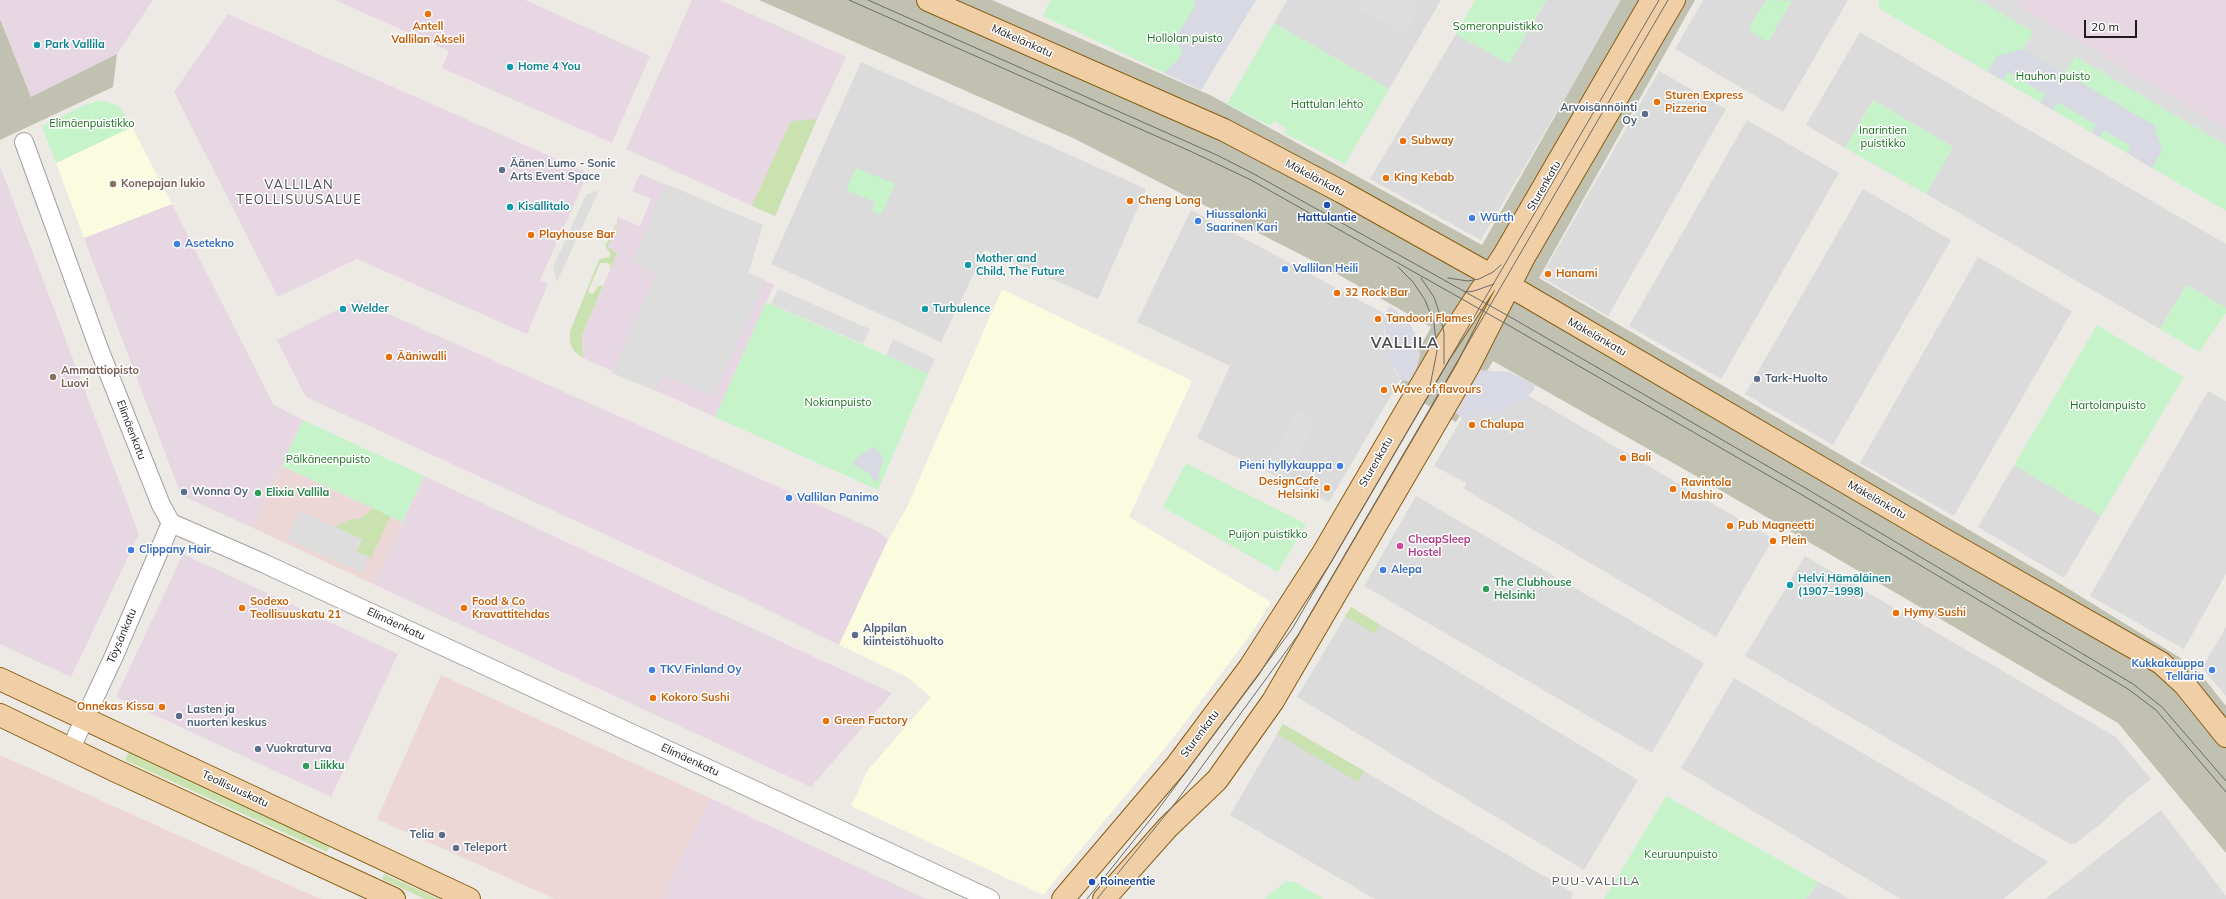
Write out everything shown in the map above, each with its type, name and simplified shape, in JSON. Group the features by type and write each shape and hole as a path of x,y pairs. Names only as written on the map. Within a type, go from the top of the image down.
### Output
{"main road":[{"name":"Mäkelänkatu","path":"928,0 1224,130 1342,192 1500,280 1936,535 2161,663 2185,685 2226,736"},
{"name":"Sturenkatu","path":"1104,899 1168,827 1217,780 1273,701 1467,369 1500,280 1652,0"},
{"name":"Sturenkatu","path":"1062,899 1176,766 1250,666 1318,561 1440,353 1500,280 1674,0"},
{"name":"Teollisuuskatu","path":"0,679 469,899"},
{"path":"0,715 114,770 394,899"}],"street":[{"name":"Elimäenkatu","path":"24,142 99,349 161,505 171,523 263,563 990,899"},
{"name":"Töysänkatu","path":"71,748 171,523"}],"shaded area":[{"path":"0,0 153,0 117,54 31,97 0,18"},
{"path":"335,0 525,0 650,56 612,143 442,68 449,51"},
{"path":"692,0 720,0 846,57 817,119 775,216 626,149"},
{"path":"759,0 992,0 1210,95 1482,245 1621,0 1695,0 1539,278 2051,578 2195,667 2226,706 2226,853 2118,723 1703,480 1493,361 1456,422 1398,388 1431,327 1325,267 1073,138"},
{"path":"1195,0 1256,0 1201,90 1164,73 1177,61 1183,50 1177,45 1175,39 1194,7"},
{"path":"1287,0 1441,0 1389,89 1274,23"},
{"path":"1362,0 1410,0 1421,7 1404,35 1357,8"},
{"path":"1546,0 1623,0 1481,240 1370,179 1456,34 1509,63"},
{"path":"1703,0 1848,0 1783,112 1675,49"},
{"path":"1979,0 2226,0 2226,145"},
{"path":"1979,0 2010,0 2226,129 2226,145 2075,56 2065,73 2023,49 2034,32"},
{"path":"228,14 588,173 540,280 548,284 527,334 357,259 278,297 174,92"},
{"path":"0,19 31,97 117,54 113,87 0,140"},
{"path":"1860,32 2226,244 2226,308 2186,285 2160,329 1926,194 1953,147 1873,100 1845,148 1806,125"},
{"path":"2023,49 2154,125 2162,151 2152,168 2127,153 2131,146 2104,130 2100,137 2092,133 2096,125 2058,102 2053,110 2040,103 2045,94 2008,72 2003,80 1988,72 1997,56"},
{"path":"861,62 1146,189 1098,299 985,250 941,342 771,264"},
{"path":"1659,71 1726,109 1608,316 1541,277"},
{"path":"1747,120 1839,173 1721,379 1629,326"},
{"name":"Konepajan lukio","path":"132,127 172,204 84,238 56,163"},
{"path":"0,166 139,534 71,677 0,644"},
{"path":"640,174 763,225 748,273 774,285 715,417 583,358 582,335 617,254 608,247 617,225 617,217 640,226 651,199 632,191"},
{"path":"666,184 763,225 748,273 766,281 713,396 662,375 656,391 612,373 656,274 632,262"},
{"path":"1863,189 1951,240 1833,445 1745,394"},
{"path":"599,190 557,282 553,267 586,195"},
{"path":"172,204 272,404 303,420 253,528 181,495 84,238"},
{"path":"1191,210 1385,314 1384,333 1395,372 1400,380 1329,502 1197,438 1230,366 1137,322"},
{"path":"1978,257 2072,311 1954,516 1860,463"},
{"path":"778,289 870,329 863,344 771,304"},
{"path":"1002,289 1192,381 1129,517 1271,602 1253,631 1174,737 1043,895 851,806 868,770 931,697 907,677 839,645 888,540 907,507"},
{"path":"357,300 877,531 888,540 839,645 750,601 306,397 277,340"},
{"path":"1390,306 1406,318 1418,339 1420,356 1413,382 1400,380 1387,353 1384,324 1385,314"},
{"path":"893,339 935,359 928,374 886,355"},
{"path":"1478,370 1510,372 1535,385 1533,391 1522,402 1499,413 1462,418 1453,411"},
{"path":"2208,391 2226,401 2226,574 2184,649 2090,596"},
{"path":"1529,396 1773,539 1716,637 1464,489 1466,483 1434,466 1462,418 1499,413"},
{"path":"1297,410 1318,422 1284,480 1264,468"},
{"path":"874,447 884,459 878,475 880,478 874,482 868,472 852,464 855,459"},
{"path":"2014,465 2101,516 2064,578 1978,527"},
{"path":"282,466 402,522 373,584 253,528"},
{"path":"424,476 892,693 811,787 373,584"},
{"path":"1416,496 1704,663 1652,753 1364,586"},
{"path":"300,511 362,539 357,552 369,557 362,573 287,539"},
{"path":"183,554 398,654 331,797 116,697"},
{"path":"1805,556 2116,737 2151,779 2127,798 2103,822 2076,843 2070,844 1745,656"},
{"path":"1351,607 1638,780 1584,870 1297,697"},
{"path":"2226,627 2226,696 2202,668"},
{"path":"441,675 710,798 662,899 555,899 377,819"},
{"path":"1734,678 2048,862 2003,899 1901,899 1681,768"},
{"path":"1283,724 1573,893 1571,899 1375,899 1230,815"},
{"path":"0,755 302,891 322,899 0,899"},
{"path":"710,798 742,813 926,899 662,899"},
{"path":"2161,810 2226,896 2226,899 2045,899"},
{"path":"1818,882 1834,890 1849,899 1806,899"}],"green space":[{"name":"Hollolan puisto","path":"1050,0 1256,0 1201,90 1043,16"},
{"name":"Someronpuistikko","path":"1475,0 1546,0 1509,64 1456,34"},
{"path":"1766,0 1792,1 1768,42 1748,30"},
{"name":"Hauhon puisto","path":"1880,0 1979,0 2226,145 2226,211 1880,9 1878,4"},
{"name":"Hattulan lehto","path":"1274,23 1389,89 1345,164 1284,133 1286,128 1274,121 1271,126 1227,104"},
{"name":"Elimäenpuistikko","path":"101,100 119,106 132,127 56,163 42,126 82,106"},
{"name":"Inarintien puistikko","path":"1873,100 1953,147 1926,194 1845,148"},
{"path":"817,119 775,216 752,206 791,121"},
{"path":"856,168 895,184 881,215 872,211 875,202 846,190"},
{"path":"616,224 608,247 617,253 610,270 610,265 607,263 600,263 588,292 593,294 598,286 603,286 582,335 583,358 574,351 570,343 570,331 599,260 610,257 610,253 605,246"},
{"path":"2186,285 2226,308 2226,313 2199,352 2160,329"},
{"name":"Nokianpuisto","path":"766,302 928,374 878,490 715,417"},
{"name":"Hartolanpuisto","path":"2097,325 2184,377 2101,516 2014,465"},
{"name":"Pälkäneenpuisto","path":"303,420 424,476 402,522 282,466"},
{"name":"Puijon puistikko","path":"1186,463 1306,524 1278,572 1163,507"},
{"path":"408,478 371,558 357,552 362,539 336,528 338,525 349,520 361,518 372,509 376,498"},
{"path":"1351,607 1380,625 1375,634 1345,616"},
{"path":"1283,724 1364,771 1358,782 1277,734"},
{"path":"130,748 331,844 327,852 125,760"},
{"name":"Keuruunpuisto","path":"1666,796 1818,882 1806,899 1604,899"},
{"path":"384,874 439,899 425,899 382,879"},
{"path":"1286,881 1295,882 1324,899 1265,899"}],"tram line":[{"path":"849,0 1190,151 1251,180 1508,325 1804,496 2128,689 2156,710 2226,792"},
{"path":"868,0 1219,156 1512,318 1807,489 2133,684 2162,707 2226,781"},
{"path":"1087,899 1154,815 1292,629 1659,0"},
{"path":"1097,899 1176,802 1298,635 1668,0"},
{"path":"1448,278 1468,281 1479,279 1493,272 1501,265"},
{"path":"1398,267 1413,282 1425,300 1434,323 1437,351 1430,386"},
{"path":"1421,278 1434,297 1440,315 1444,333 1444,364"},
{"path":"1465,292 1474,291 1494,284"}],"place":[{"name":"Antell Vallilan Akseli","path":"428,14"},
{"name":"Park Vallila","path":"37,45"},
{"name":"Home 4 You","path":"510,67"},
{"name":"Sturen Express Pizzeria","path":"1657,102"},
{"name":"Arvoisännöinti Oy","path":"1645,114"},
{"name":"Subway","path":"1403,141"},
{"name":"Äänen Lumo - Sonic Arts Event Space","path":"502,170"},
{"name":"King Kebab","path":"1386,178"},
{"name":"Konepajan lukio","path":"113,184"},
{"name":"Cheng Long","path":"1130,201"},
{"name":"Hattulantie","path":"1327,205"},
{"name":"Kisällitalo","path":"510,207"},
{"name":"Würth","path":"1472,218"},
{"name":"Hiussalonki Saarinen Kari","path":"1198,221"},
{"name":"Playhouse Bar","path":"531,235"},
{"name":"Asetekno","path":"177,244"},
{"name":"Mother and Child, The Future","path":"968,265"},
{"name":"Vallilan Heili","path":"1285,269"},
{"name":"Hanami","path":"1548,274"},
{"name":"32 Rock Bar","path":"1337,293"},
{"name":"Welder","path":"343,309"},
{"name":"Turbulence","path":"925,309"},
{"name":"Tandoori Flames","path":"1378,319"},
{"name":"Ääniwalli","path":"389,357"},
{"name":"Ammattiopisto Luovi","path":"53,377"},
{"name":"Tark-Huolto","path":"1757,379"},
{"name":"Wave of flavours","path":"1384,390"},
{"name":"Chalupa","path":"1472,425"},
{"name":"Bali","path":"1623,458"},
{"name":"Pieni hyllykauppa","path":"1340,466"},
{"name":"DesignCafe Helsinki","path":"1327,488"},
{"name":"Ravintola Mashiro","path":"1673,489"},
{"name":"Wonna Oy","path":"184,492"},
{"name":"Elixia Vallila","path":"258,493"},
{"name":"Vallilan Panimo","path":"789,498"},
{"name":"Pub Magneetti","path":"1730,526"},
{"name":"Plein","path":"1773,541"},
{"name":"CheapSleep Hostel","path":"1400,546"},
{"name":"Clippany Hair","path":"131,550"},
{"name":"Alepa","path":"1383,570"},
{"name":"Helvi Hämäläinen (1907–1998)","path":"1790,585"},
{"name":"The Clubhouse Helsinki","path":"1486,589"},
{"name":"Sodexo Teollisuuskatu 21","path":"242,608"},
{"name":"Food & Co Kravattitehdas","path":"464,608"},
{"name":"Hymy Sushi","path":"1896,613"},
{"name":"Alppilan kiinteistöhuolto","path":"855,635"},
{"name":"TKV Finland Oy","path":"652,670"},
{"name":"Kukkakauppa Tellaria","path":"2212,670"},
{"name":"Kokoro Sushi","path":"653,698"},
{"name":"Onnekas Kissa","path":"162,707"},
{"name":"Lasten ja nuorten keskus","path":"179,716"},
{"name":"Green Factory","path":"826,721"},
{"name":"Vuokraturva","path":"258,749"},
{"name":"Liikku","path":"306,766"},
{"name":"Telia","path":"442,835"},
{"name":"Teleport","path":"456,848"},
{"name":"Roineentie","path":"1092,882"}],"district":[{"name":"VALLILAN TEOLLISUUSALUE","path":"299,192"},
{"name":"VALLILA","path":"1405,343"},
{"name":"PUU-VALLILA","path":"1596,881"}]}
